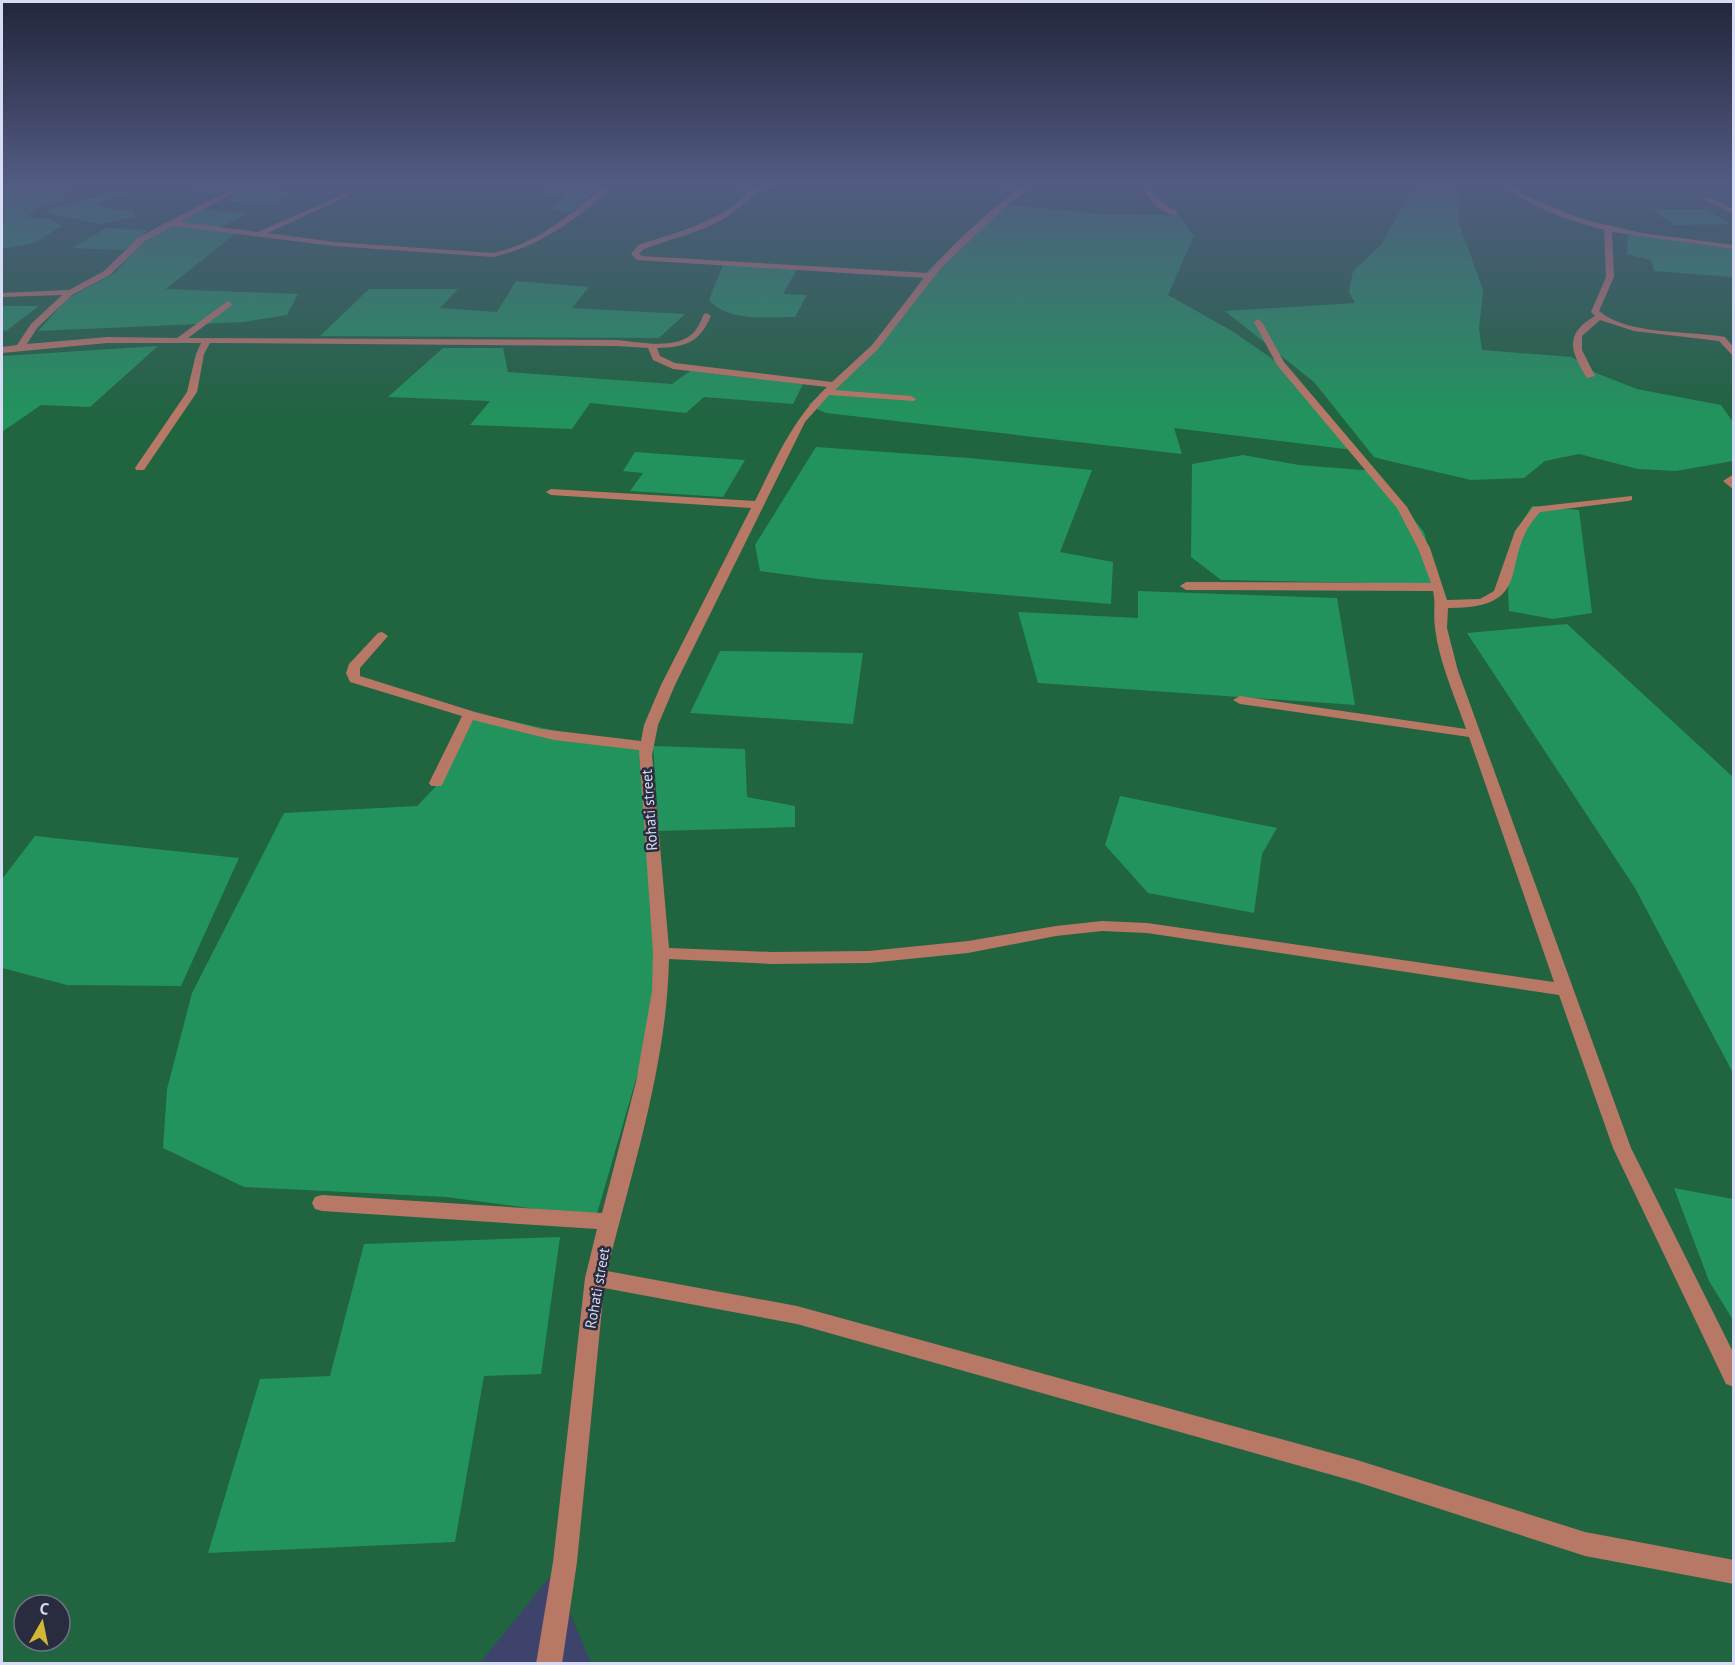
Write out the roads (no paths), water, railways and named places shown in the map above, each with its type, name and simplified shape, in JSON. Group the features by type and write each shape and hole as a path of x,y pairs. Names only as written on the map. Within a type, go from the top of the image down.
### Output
{"street":[{"path":"20,347 34,326 71,292 107,273 121,259"},
{"path":"648,259 931,276"},
{"name":"Rohati street","path":"549,1664 565,1562 596,1278 645,1082 660,991 661,953 650,838 646,746 651,725 668,685 800,422 811,407 875,347 931,276 948,259"},
{"path":"1609,259 1610,277 1595,312 1599,317 1622,325 1734,339"},
{"path":"2,295 71,292"},
{"path":"180,340 228,304"},
{"path":"2,350 87,341 180,340 617,343 652,346 682,343 692,339 702,330 707,316"},
{"path":"1590,376 1578,351 1577,333 1586,324 1599,317"},
{"path":"1257,321 1281,363 1402,507 1424,548 1442,604 1442,628 1452,671 1622,1148 1734,1377"},
{"path":"1722,339 1734,354"},
{"path":"140,468 192,392 200,354 207,340"},
{"path":"652,346 656,358 673,366 911,399"},
{"path":"1734,477 1728,481 1734,487"},
{"path":"551,492 759,505"},
{"path":"1442,604 1476,603 1492,599 1501,592 1517,534 1527,516 1536,509 1628,498"},
{"path":"1186,586 1438,587"},
{"path":"382,636 354,667 352,673 355,679 469,715 543,734 585,741 646,746"},
{"path":"1240,700 1474,734"},
{"path":"436,783 469,715"},
{"path":"661,953 772,958 869,957 968,947 1056,931 1102,926 1147,928 1567,990"},
{"path":"321,1203 610,1222"},
{"path":"596,1278 797,1315 1357,1471 1585,1544 1734,1572"}]}
